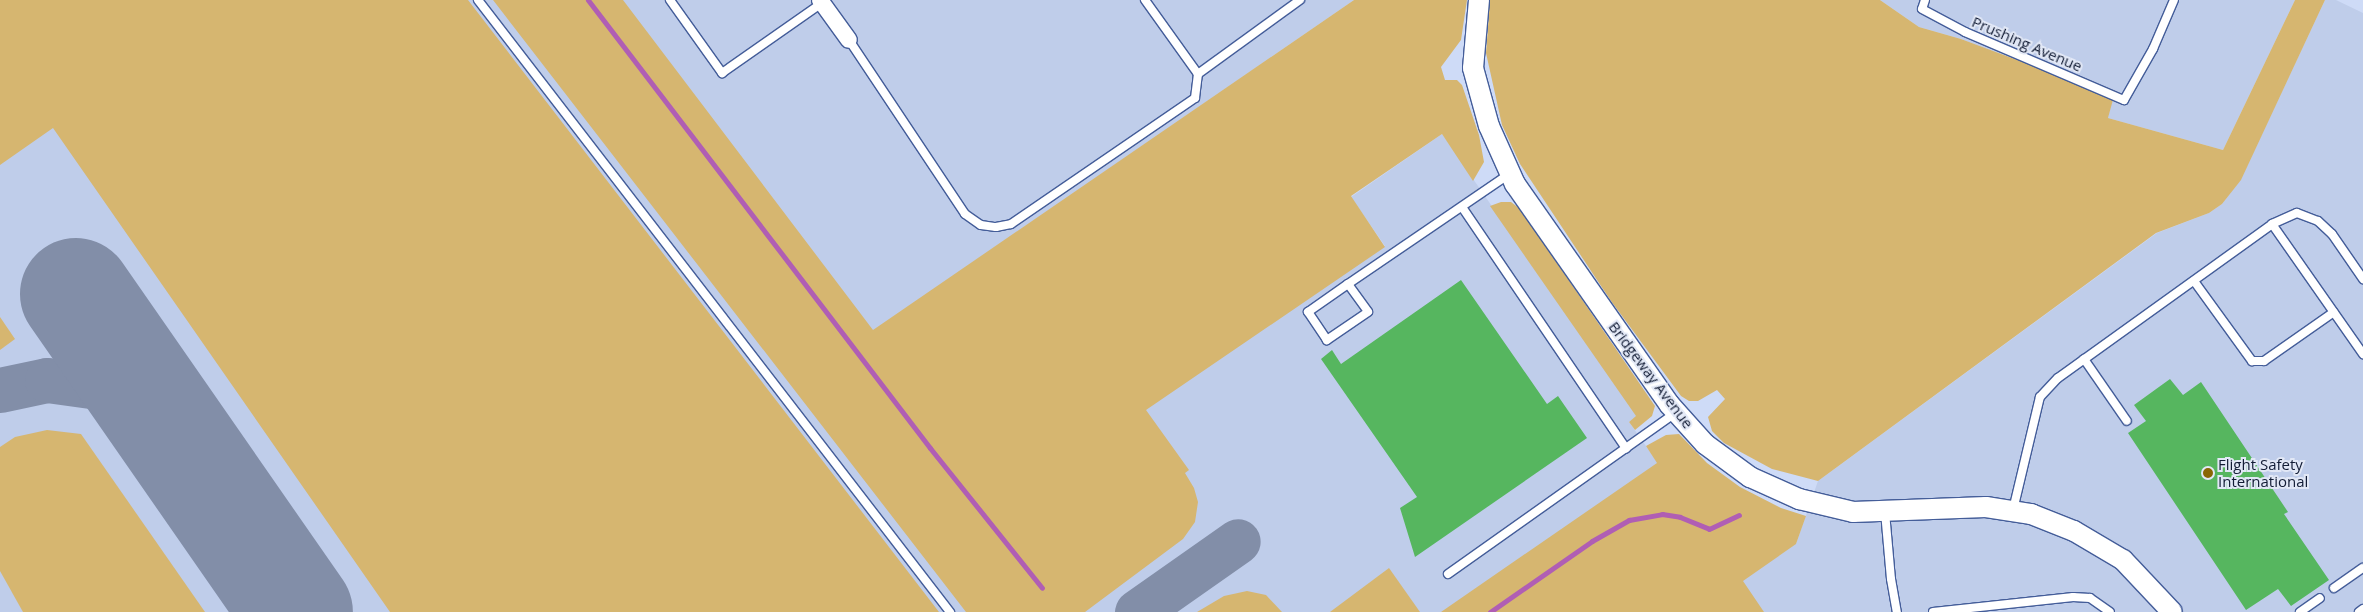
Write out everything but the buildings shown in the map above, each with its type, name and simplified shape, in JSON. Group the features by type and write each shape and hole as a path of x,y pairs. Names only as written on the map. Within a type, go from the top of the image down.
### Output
{"street":[{"name":"Bridgeway Avenue","path":"1479,0 1473,68 1490,126 1511,173 1677,412 1705,444 1750,477 1799,499 1853,512 1986,506 2013,510 2074,531 2123,560 2172,612"},
{"path":"821,2 849,40"}],"lane":[{"path":"478,0 950,612"},
{"path":"670,0 722,73 821,2"},
{"path":"849,40 965,214 981,225 1011,224 1195,98 1198,74 1145,0"},
{"path":"1198,74 1300,0"},
{"name":"Prushing Avenue","path":"1925,0 1922,9 1965,32 2124,100 2153,49 2174,0"},
{"path":"1348,284 1368,312 1327,340 1308,312 1348,284 1511,173"},
{"path":"1462,207 1626,448"},
{"path":"2013,510 2040,397 2084,359 2272,224 2297,213 2318,221 2332,234 2363,279"},
{"path":"2272,224 2363,354"},
{"path":"2194,281 2252,361 2264,361 2334,312"},
{"path":"2084,359 2128,421"},
{"path":"1448,574 1677,412"},
{"path":"1885,510 1891,579 1897,612"},
{"path":"2334,588 2363,568"},
{"path":"1933,612 2073,597 2090,598 2110,612"},
{"path":"2300,612 2320,598"},
{"path":"2359,612 2363,609"}],"shaded area":[{"path":"0,0 1354,0 874,330 1385,246 1351,197 1442,134 1637,416 1629,422 1658,463 1796,544 1818,481 2157,233 2209,213 2222,204 2241,179 2325,0 2336,0 2363,13 2363,612 0,612"},
{"path":"0,0 468,0 939,612 390,612 53,128 0,165"},
{"path":"493,0 623,0 873,330 1354,0 1467,0 1461,40 1441,67 1445,80 1457,80 1462,85 1479,135 1484,162 1473,181 1442,134 1351,196 1385,247 1146,410 1189,470 1185,473 1194,488 1198,502 1195,522 1183,539 1085,612 966,612"},
{"path":"1490,0 1880,0 1919,27 1961,39 2114,96 2108,118 2223,150 2295,0 2325,0 2241,180 2222,204 2209,213 2156,233 1818,481 1772,469 1724,443 1712,431 1708,417 1725,399 1717,390 1698,401 1689,401 1681,396 1611,301 1520,164 1502,125 1486,53"},
{"path":"1880,0 2295,0 2223,150 2108,118 2113,96 1961,39 1919,27"},
{"path":"1501,202 1511,202 1520,209 1655,406 1652,416 1635,430 1629,422 1636,416 1490,206"},
{"path":"0,317 15,339 0,350"},
{"path":"47,430 81,434 205,612 23,612 0,571 0,447 15,437"},
{"path":"1679,434 1707,463 1740,487 1781,508 1806,516 1796,544 1743,581 1764,612 1441,612 1657,463 1646,446 1666,435"},
{"path":"1389,568 1420,612 1330,612"},
{"path":"1247,591 1266,595 1282,612 1197,612 1224,596"}],"waterway":[{"path":"588,0 930,448 1042,588"},
{"path":"1490,612 1592,541 1629,520 1662,514 1680,517 1709,529 1739,515"}],"taxiway":[{"path":"0,390 47,380 98,387 128,400 173,434"},
{"path":"1137,612 1238,541"}],"runway":[{"path":"76,294 297,612"}],"place":[{"name":"Flight Safety International","path":"2208,473"}]}
